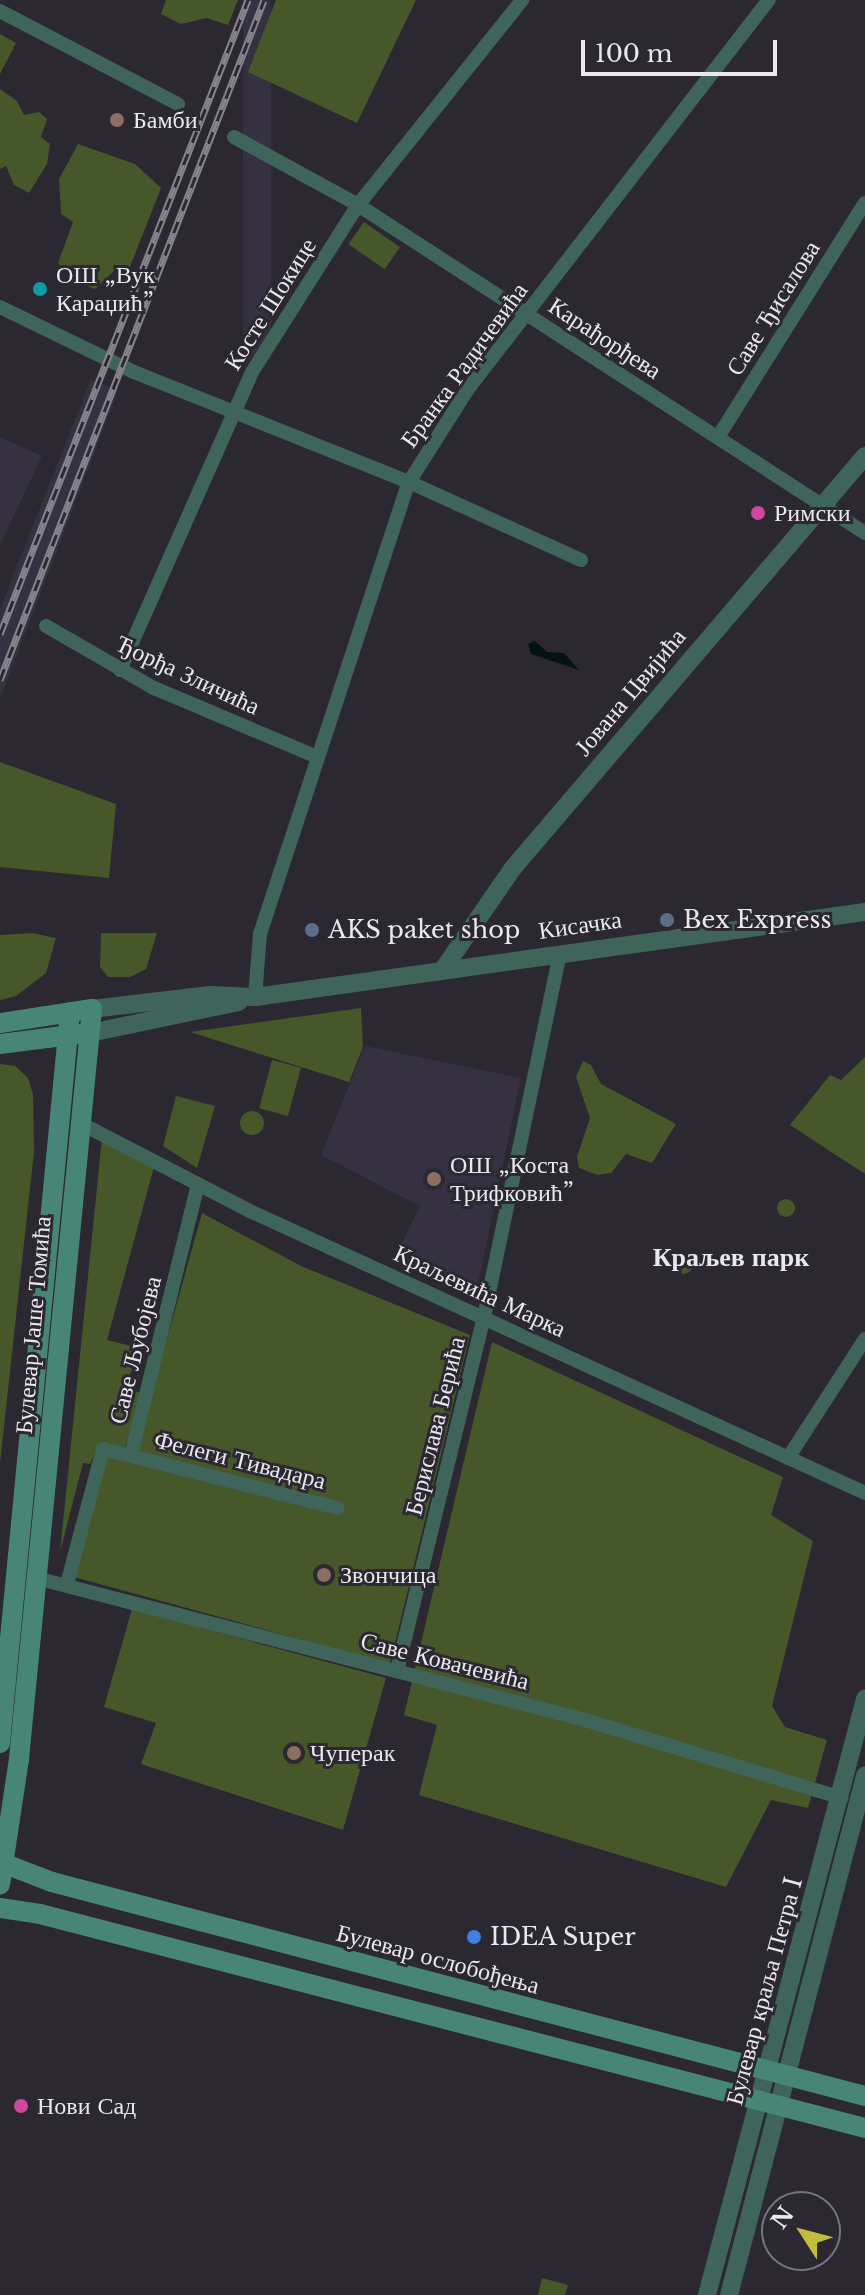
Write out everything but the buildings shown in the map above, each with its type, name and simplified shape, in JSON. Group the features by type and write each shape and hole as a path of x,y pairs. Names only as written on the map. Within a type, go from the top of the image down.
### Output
{"main road":[{"name":"Кисачка","path":"0,1023 92,1009"},
{"name":"Булевар Јаше Томића","path":"0,1885 36,1578 92,1009"},
{"name":"Булевар Јаше Томића","path":"0,1743 70,1012"},
{"name":"Кисачка","path":"0,1044 90,1033"},
{"name":"Булевар ослобођења","path":"3,1864 52,1882 865,2096"},
{"path":"0,1908 40,1914 865,2128"}],"street":[{"name":"Косте Шокице","path":"120,670 252,372 358,205 522,0"},
{"name":"Бранка Радичевића","path":"255,997 260,934 315,756 409,482 468,389 769,0"},
{"path":"0,11 178,104"},
{"name":"Карађорђева","path":"234,137 358,205 865,533"},
{"name":"Саве Ђисалова","path":"718,437 865,203"},
{"path":"0,307 94,355 409,482 581,560"},
{"name":"Јована Цвијића","path":"444,968 513,868 865,456"},
{"name":"Ђорђа Зличића","path":"46,626 120,670 315,756"},
{"name":"Кисачка","path":"90,1033 180,1018 255,997 444,968 865,912"},
{"name":"Берислава Берића","path":"397,1671 484,1317 560,954"},
{"name":"Кисачка","path":"92,1009 210,995 255,997"},
{"name":"Краљевића Марка","path":"80,1123 198,1184 865,1493"},
{"name":"Саве Љубојева","path":"67,1584 100,1454 103,1449 131,1455 198,1184"},
{"path":"788,1458 865,1339"},
{"name":"Фелеги Тивадара","path":"131,1455 338,1508"},
{"name":"Саве Ковачевића","path":"36,1578 585,1720 855,1802"},
{"name":"Булевар краља Петра I","path":"855,1802 865,1699"},
{"name":"Булевар краља Петра I","path":"707,2295 769,2103 865,1776"},
{"name":"Булевар краља Петра I","path":"729,2295 769,2103"}],"shaded area":[{"path":"243,0 271,0 271,359 243,359"},
{"path":"91,379 118,391 0,699 0,609"},
{"path":"0,437 42,456 0,545"},
{"path":"535,641 547,652 564,653 579,670 531,654 528,644"},
{"path":"365,1046 521,1078 475,1298 395,1257 420,1206 321,1155"}],"green space":[{"path":"166,0 238,0 228,25 207,18 181,24 161,14"},
{"path":"276,0 416,0 357,123 248,72"},
{"path":"0,34 16,43 0,74"},
{"path":"0,89 17,101 24,115 39,112 47,119 41,137 50,144 47,164 29,193 14,185 6,166 0,169"},
{"path":"78,144 135,164 161,188 128,272 114,271 95,289 75,282 58,263 73,222 61,214 59,179"},
{"path":"364,222 400,247 385,269 349,244"},
{"path":"0,762 116,804 109,878 0,867"},
{"path":"32,933 56,938 46,973 16,996 0,1000 0,935"},
{"path":"101,933 157,933 146,969 130,977 108,977 100,967"},
{"path":"361,1008 363,1047 349,1082 190,1032"},
{"path":"865,1057 865,1174 790,1125 830,1075 841,1080"},
{"path":"272,1060 301,1068 288,1116 259,1108"},
{"path":"583,1061 591,1065 601,1084 676,1124 652,1163 626,1154 611,1173 598,1175 579,1168 577,1157 590,1118 576,1077"},
{"path":"0,1064 15,1066 28,1078 33,1094 34,1152 0,1463"},
{"path":"176,1096 215,1106 197,1168 163,1146"},
{"path":"252,1111 260,1115 264,1123 260,1131 252,1135 244,1131 240,1123 244,1115"},
{"path":"102,1138 154,1167 107,1340 139,1348 126,1388 141,1393 125,1448 100,1442 90,1464 83,1463 60,1552"},
{"path":"782,1199 790,1199 795,1208 793,1215 782,1217 777,1212 777,1204"},
{"path":"202,1213 301,1266 470,1335 390,1664 74,1577 107,1456 133,1461"},
{"path":"683,1254 690,1257 693,1264 690,1271 683,1274 676,1271 673,1264 676,1257"},
{"path":"492,1342 783,1477 771,1515 813,1541 772,1706 785,1727 827,1740 808,1808 771,1800 726,1887 419,1795 437,1725 404,1715"},
{"path":"132,1609 386,1678 343,1830 141,1764 156,1723 104,1707"},
{"path":"542,2278 568,2285 565,2295 538,2295"}],"railway":[{"path":"0,634 248,0"},
{"path":"0,680 264,0"}],"place":[{"name":"Бамби","path":"117,120"},
{"name":"ОШ „Вук Караџић”","path":"40,289"},
{"name":"Римски","path":"758,513"},
{"name":"Bex Express","path":"667,920"},
{"name":"AKS paket shop","path":"312,930"},
{"name":"ОШ „Коста Трифковић”","path":"434,1179"},
{"name":"Звончица","path":"324,1575"},
{"name":"Чуперак","path":"294,1753"},
{"name":"IDEA Super","path":"474,1937"},
{"name":"Нови Сад","path":"21,2106"}],"district":[{"name":"Краљев парк","path":"731,1258"}]}
